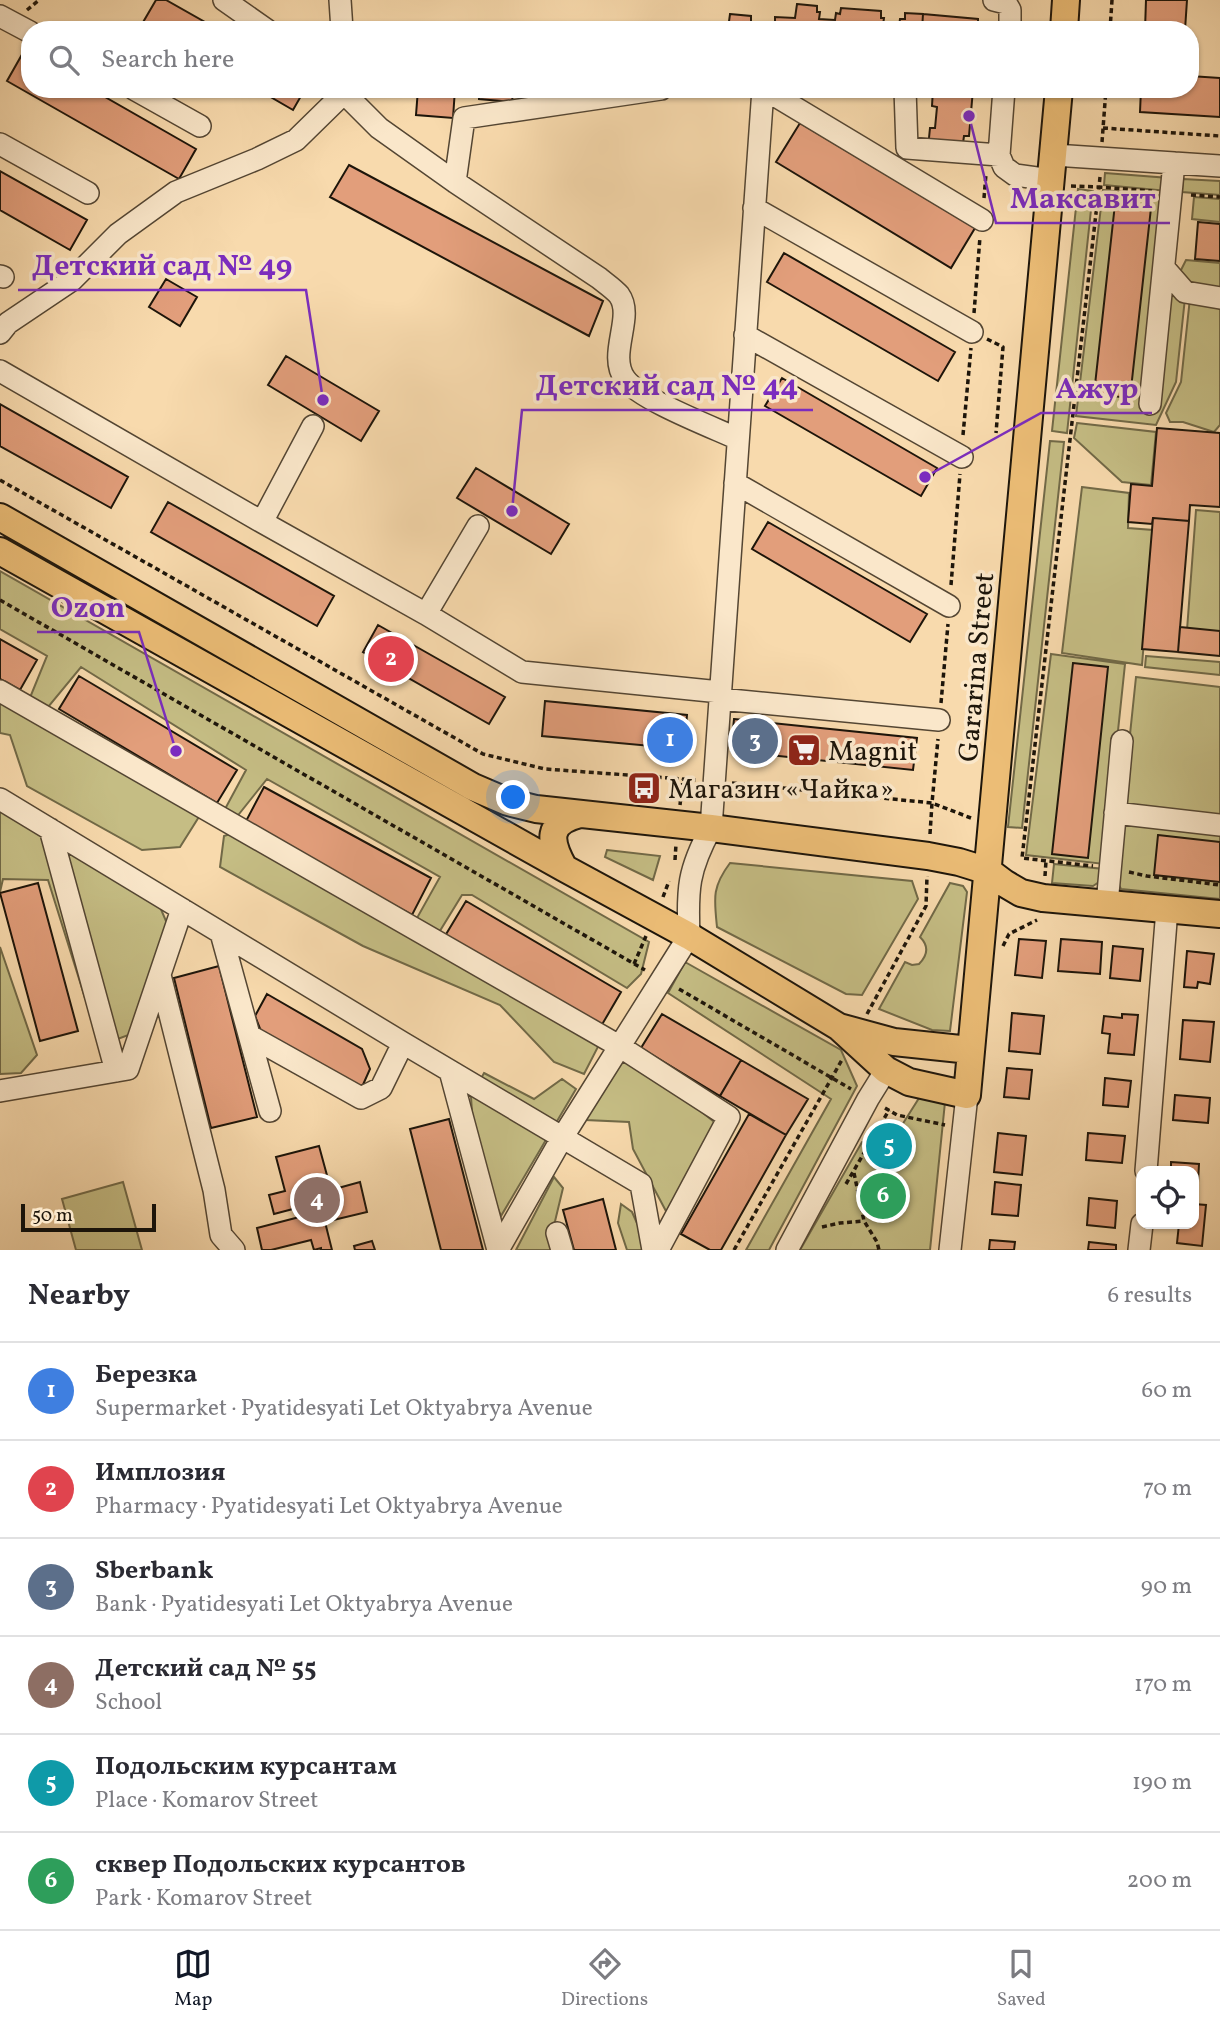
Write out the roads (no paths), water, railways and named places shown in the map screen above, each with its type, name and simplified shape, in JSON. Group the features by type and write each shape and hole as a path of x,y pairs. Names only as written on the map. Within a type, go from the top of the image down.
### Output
{"main road":[{"path":"1065,21 1066,0"},
{"name":"Gararina Street","path":"967,1095 1058,98"},
{"path":"0,517 473,787 508,802 536,809 928,856 988,871 1021,893 1043,898 1220,914"},
{"path":"0,551 689,936 850,1034 886,1070 909,1082 967,1095"},
{"path":"564,868 554,852 556,826 565,818 580,814"},
{"path":"984,920 1000,909 1043,898"},
{"path":"850,1034 894,1042 971,1050"}],"street":[{"path":"224,0 254,21"},
{"path":"340,0 341,21"},
{"path":"994,0 1006,3 1010,10 1010,21"},
{"path":"0,16 21,27"},
{"path":"150,98 201,126"},
{"path":"0,333 8,323 72,279 118,234 176,192 257,159 296,139 337,98"},
{"path":"351,98 379,128 598,278 620,296 625,313 618,356 623,377 639,393 738,439"},
{"path":"455,182 464,118 600,98"},
{"path":"498,1250 562,1138 689,936 687,900 690,876 698,852 711,828 763,98"},
{"path":"779,98 982,220"},
{"path":"905,98 907,148 999,155"},
{"path":"1003,98 999,155 1004,167 1015,175 1052,173 1101,158 1220,166"},
{"path":"0,144 88,193"},
{"path":"1150,404 1174,163"},
{"path":"754,208 972,332"},
{"path":"1164,268 1185,292 1220,298"},
{"path":"745,335 961,457"},
{"path":"0,371 426,614 522,672 939,720"},
{"path":"262,522 313,426"},
{"path":"735,483 949,606"},
{"path":"426,614 478,526"},
{"path":"0,691 619,1046 729,1118 658,1250"},
{"path":"1107,904 1122,741"},
{"path":"1,800 641,1185 653,1250"},
{"path":"1115,813 1220,825"},
{"path":"50,829 116,1071"},
{"path":"0,1091 128,1069 182,909"},
{"path":"1146,1166 1167,909"},
{"path":"220,933 270,1111"},
{"path":"160,975 214,1191 221,1235 234,1250"},
{"path":"250,1036 361,1098 381,1088 403,1043"},
{"path":"450,1070 498,1250"},
{"path":"787,1250 886,1070"},
{"name":"Gararina Street","path":"950,1250 967,1095"},
{"path":"1139,1250 1141,1229"}],"place":[{"name":"Максавит","path":"969,116"},
{"name":"Детский сад № 49","path":"323,400"},
{"name":"Ажур","path":"925,477"},
{"name":"Детский сад № 44","path":"512,511"},
{"name":"Имплозия","path":"391,659"},
{"name":"Березка","path":"670,740"},
{"name":"Sberbank","path":"755,741"},
{"name":"Magnit","path":"804,750"},
{"name":"Ozon","path":"176,751"},
{"name":"Магазин «Чайка»","path":"644,788"},
{"name":"Подольским курсантам","path":"889,1146"},
{"name":"сквер Подольских курсантов","path":"883,1196"},
{"name":"Детский сад № 55","path":"317,1200"}]}
